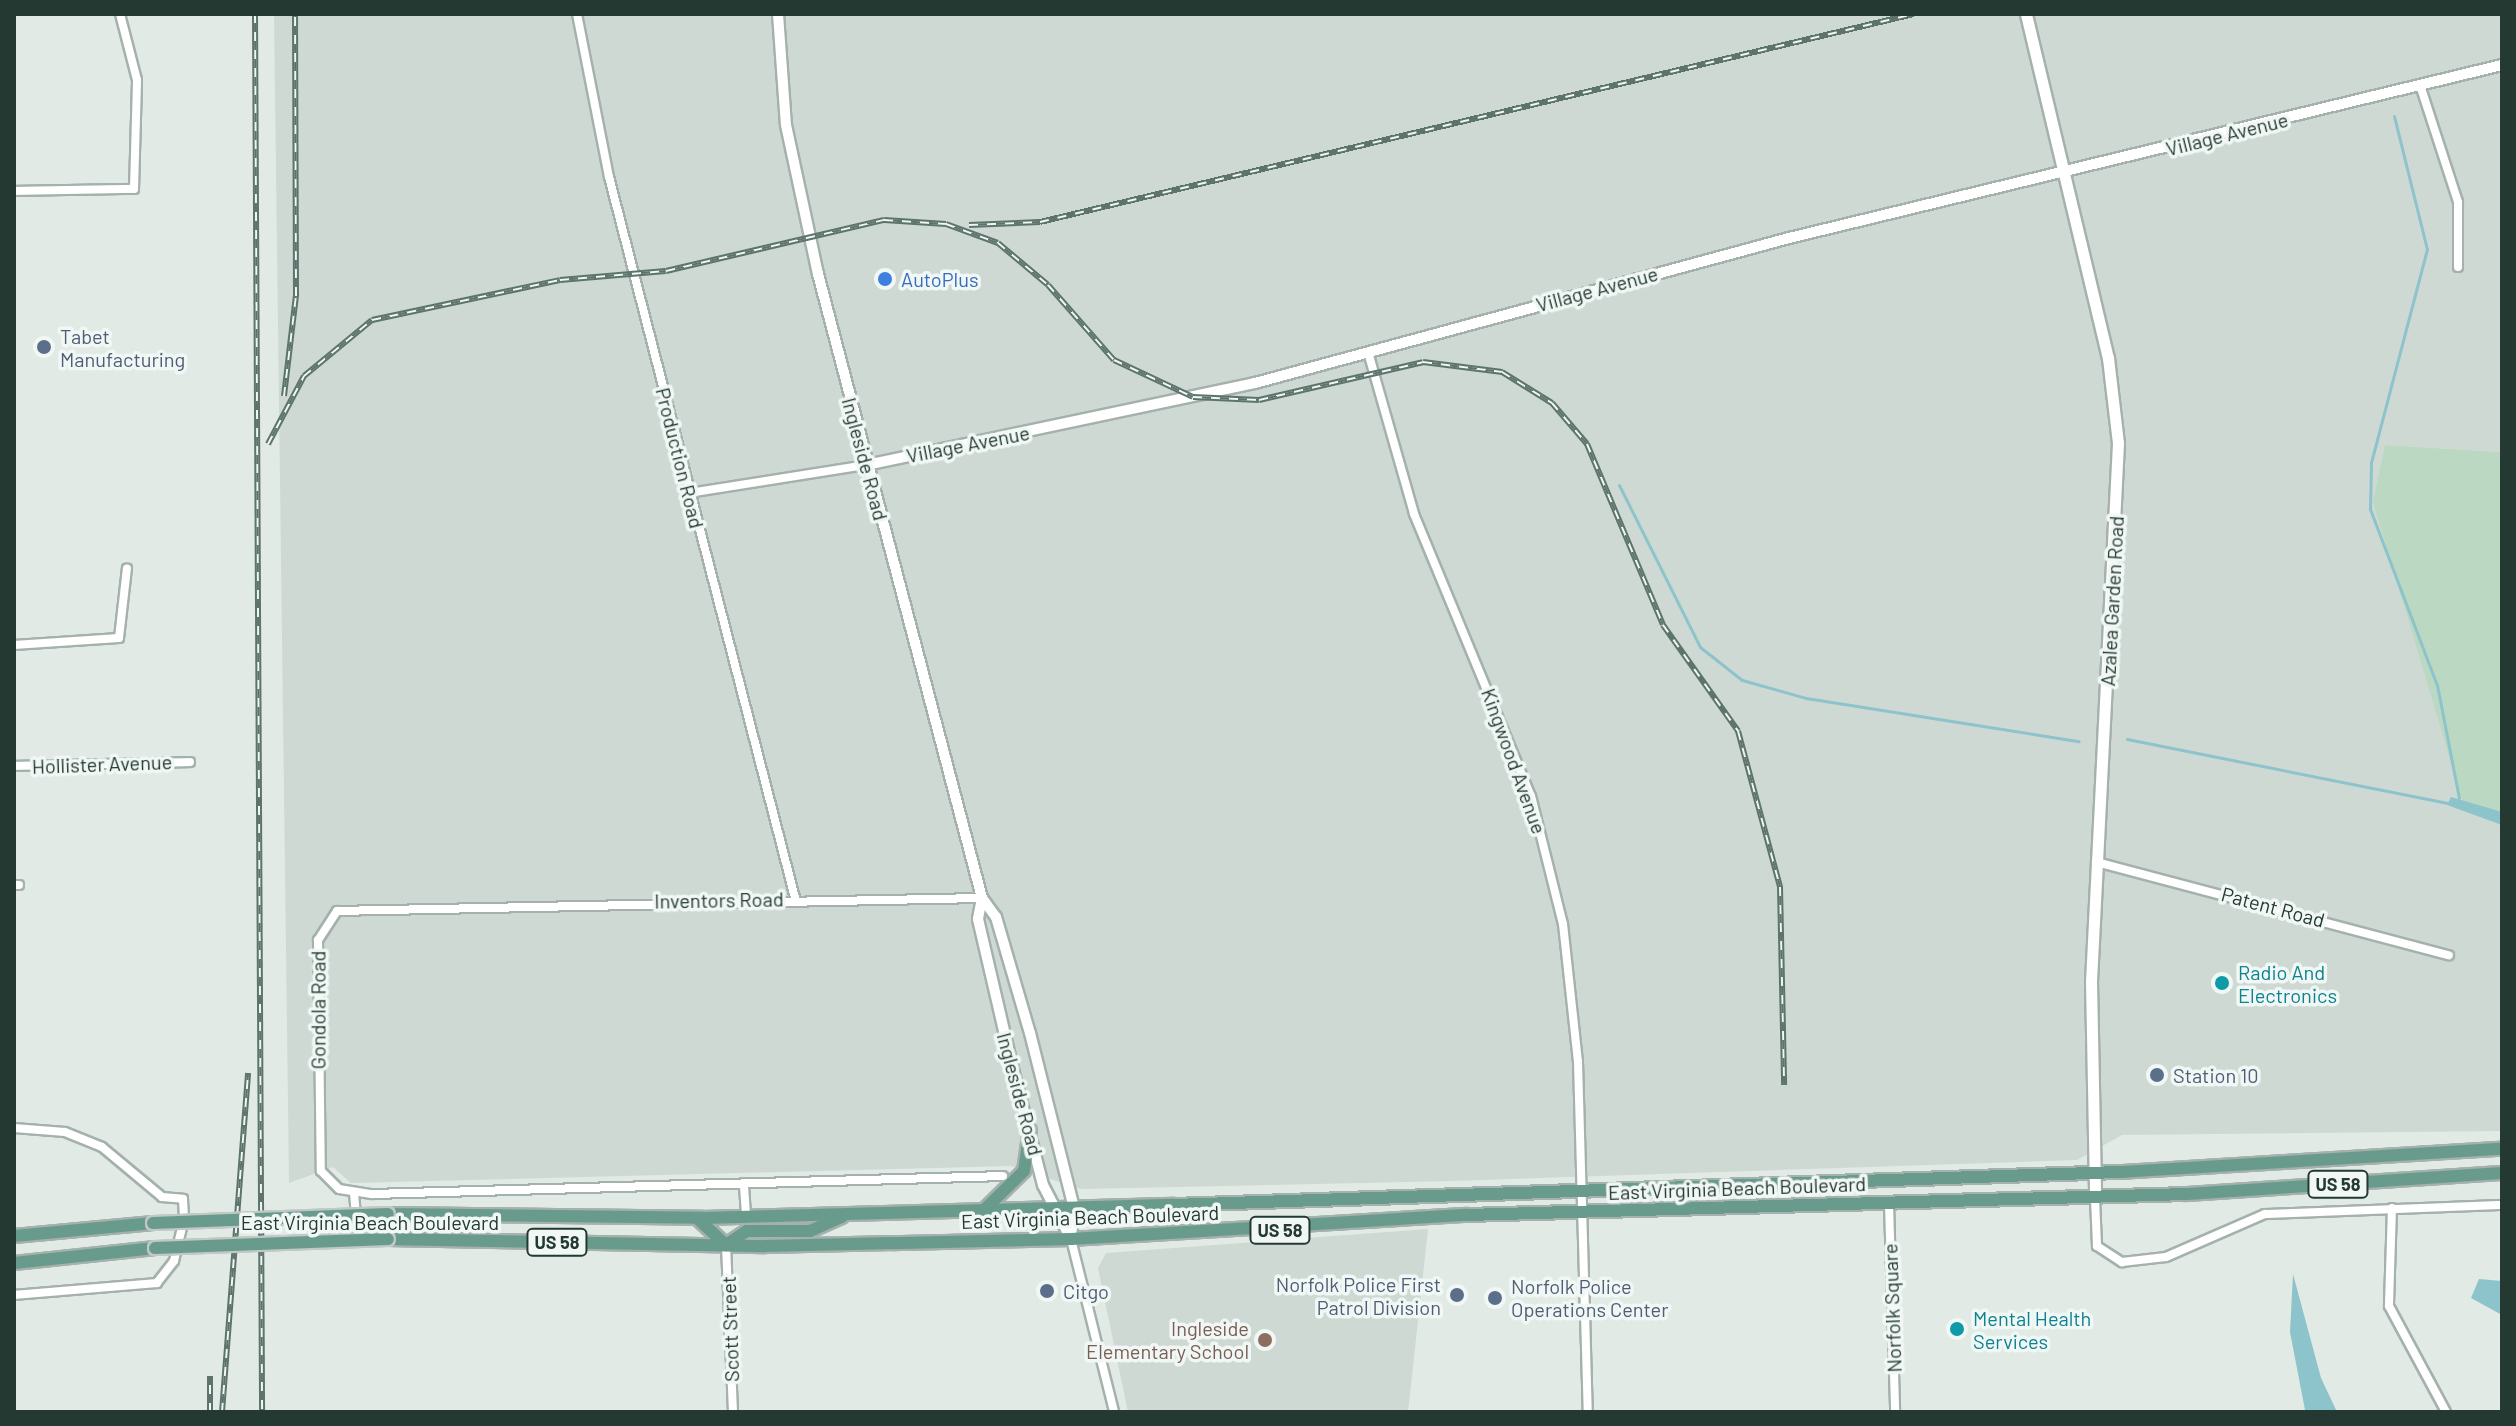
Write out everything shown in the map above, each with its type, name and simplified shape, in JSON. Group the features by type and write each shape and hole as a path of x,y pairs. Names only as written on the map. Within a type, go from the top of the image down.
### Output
{"main road":[{"name":"Azalea Garden Road","path":"2026,14 2108,358 2118,443 2096,862 2095,1198"},
{"path":"984,1210 1024,1171 1030,1130"},
{"name":"East Virginia Beach Boulevard","path":"14,1236 153,1223 388,1214 746,1217 1074,1208 1581,1187 2094,1173 2502,1149"},
{"path":"2171,1169 2174,1194"},
{"name":"East Virginia Beach Boulevard","path":"14,1263 155,1248 388,1239 726,1245 1071,1239 1582,1212 2095,1198 2502,1173"},
{"path":"697,1218 726,1245 747,1231 810,1231 848,1214"}],"street":[{"path":"14,191 134,189 137,80 120,14"},
{"name":"Production Road","path":"577,14 609,177 795,898"},
{"name":"Ingleside Road","path":"778,14 790,150 866,465 982,898 986,960 1053,1208 1071,1239 1114,1412"},
{"name":"Village Avenue","path":"689,493 866,465 1137,410 1368,352 1789,238 2421,88 2502,65"},
{"path":"2421,88 2458,202 2458,267"},
{"name":"Kingwood Avenue","path":"1368,352 1414,514 1531,796 1549,863 1574,1005 1581,1187"},
{"path":"14,645 119,638 127,568"},
{"name":"Hollister Avenue","path":"14,766 190,762"},
{"name":"Patent Road","path":"2096,862 2449,955"},
{"name":"Inventors Road","path":"455,905 795,898 982,898"},
{"name":"Ingleside Road","path":"982,898 996,917 1074,1208 1071,1239"},
{"name":"Gondola Road","path":"354,1193 330,1185 321,1171 320,931 347,907 455,905"},
{"path":"14,1128 65,1132 102,1147 162,1197 183,1199 184,1219 174,1261 157,1283 14,1295"},
{"name":"East Virginia Beach Boulevard","path":"354,1193 744,1186 1003,1176"},
{"path":"744,1186 746,1217"},
{"path":"1581,1187 1588,1412"},
{"path":"354,1193 356,1214"},
{"path":"2095,1198 2097,1246 2122,1262 2166,1257 2265,1214 2502,1205"},
{"name":"Norfolk Square","path":"1889,1204 1895,1412"},
{"path":"2392,1208 2389,1306 2446,1412"},
{"name":"Scott Street","path":"726,1245 733,1412"}],"shaded area":[{"path":"274,14 2502,14 2502,452 2386,445 2502,821 2502,1131 2122,1135 2077,1160 1452,1181 1081,1189 1011,1166 351,1183 333,1167 289,1183"},
{"name":"Ingleside Elementary School","path":"1428,1229 1408,1412 1128,1412 1098,1268 1106,1253"}],"green space":[{"path":"2385,445 2502,452 2502,821 2464,806 2373,502"}],"water":[{"path":"2451,797 2502,812 2502,825 2447,805"},
{"path":"2293,1274 2321,1378 2337,1412 2305,1410 2290,1332"},
{"path":"2479,1279 2502,1281 2502,1315 2471,1298"}],"waterway":[{"path":"2394,116 2427,249 2371,463 2370,509 2437,685 2459,798"},
{"path":"1619,485 1700,647 1742,680 1806,698 2079,741"},
{"path":"2127,739 2448,803"}],"railway":[{"path":"255,14 262,1412"},
{"path":"284,396 296,296 295,14"},
{"path":"969,225 1040,222 1914,14"},
{"path":"268,444 304,376 372,320 560,280 666,271 884,220 946,224 998,243 1048,285 1114,360 1193,397 1259,400 1423,362 1502,372 1552,403 1587,444 1663,625 1738,731 1780,887 1784,1085"},
{"path":"222,1412 248,1073"},
{"path":"210,1376 210,1412"}],"place":[{"name":"AutoPlus","path":"885,279"},
{"name":"Tabet Manufacturing","path":"44,347"},
{"name":"Radio And Electronics","path":"2222,983"},
{"name":"Station 10","path":"2157,1075"},
{"name":"Citgo","path":"1047,1291"},
{"name":"Norfolk Police First Patrol Division","path":"1457,1295"},
{"name":"Norfolk Police Operations Center","path":"1495,1298"},
{"name":"Mental Health Services","path":"1957,1329"},
{"name":"Ingleside Elementary School","path":"1265,1340"}]}
